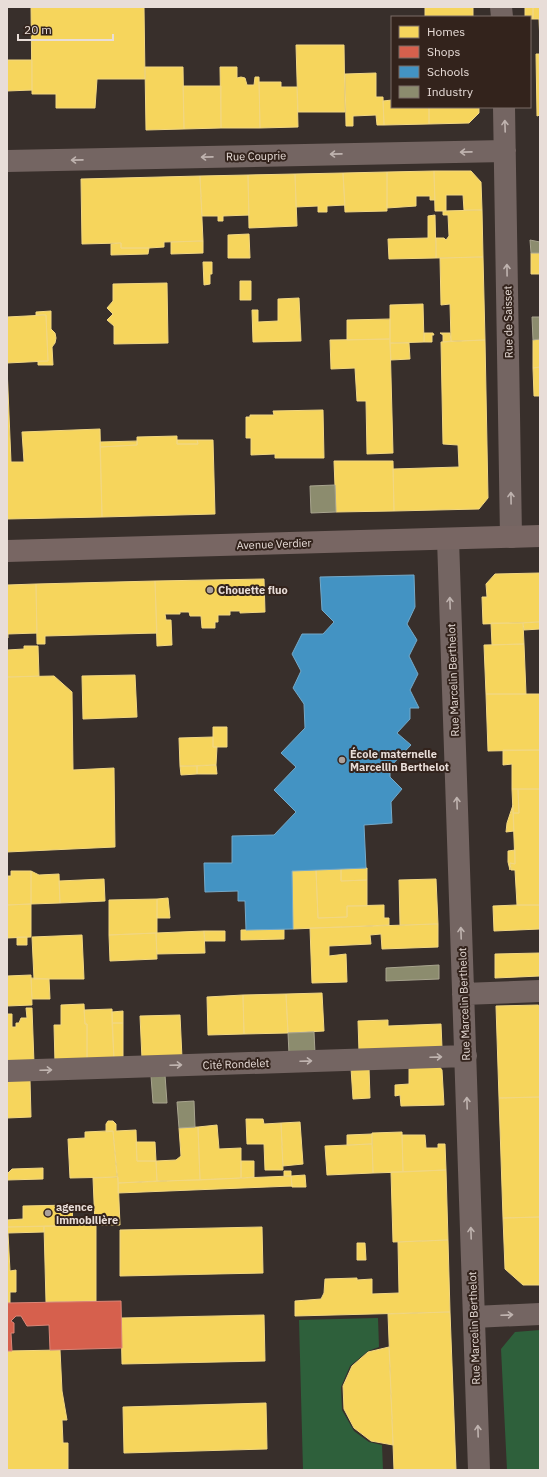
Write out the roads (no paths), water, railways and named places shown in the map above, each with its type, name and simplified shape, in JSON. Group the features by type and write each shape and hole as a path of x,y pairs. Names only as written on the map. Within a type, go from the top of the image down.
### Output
{"main road":[{"name":"Avenue Verdier","path":"7,550 540,536"}],"street":[{"name":"Rue de Saisset","path":"504,108 506,151 511,537"},
{"name":"Rue Couprie","path":"7,161 506,151"},
{"name":"Rue Marcelin Berthelot","path":"448,539 479,1470"},
{"path":"463,994 540,991"},
{"name":"Cité Rondelet","path":"7,1071 466,1056"},
{"path":"474,1317 540,1314"}],"place":[{"name":"Chouette fluo","path":"210,590"},
{"name":"École maternelle Marcellin Berthelot","path":"342,760"},
{"name":"agence immobilière","path":"48,1213"}]}
